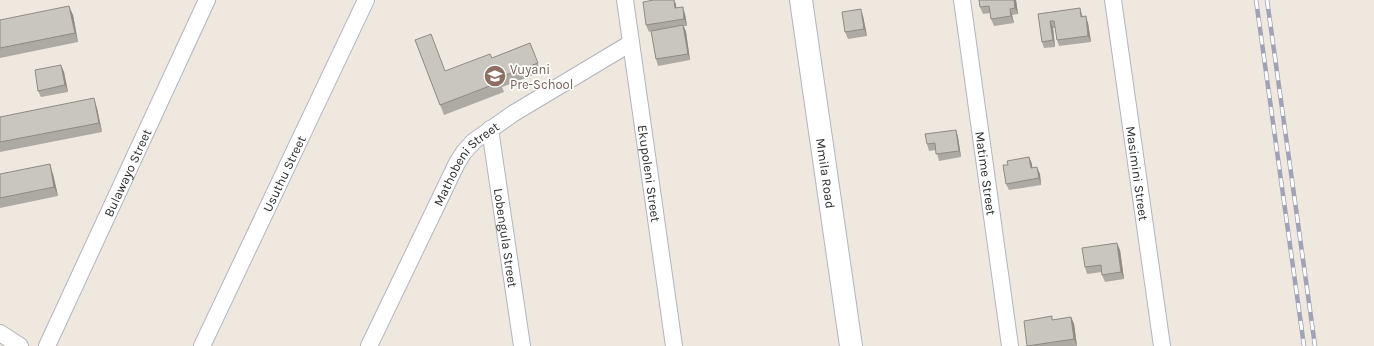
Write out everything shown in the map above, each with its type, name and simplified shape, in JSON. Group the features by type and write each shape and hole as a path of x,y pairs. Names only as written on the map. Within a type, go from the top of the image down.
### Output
{"main road":[{"name":"Mmila Road","path":"788,0 837,346"},
{"name":"Mmila Road","path":"801,0 851,346"}],"street":[{"name":"Bulawayo Street","path":"47,346 207,0"},
{"name":"Usuthu Street","path":"202,346 366,0"},
{"name":"Ekupoleni Street","path":"625,0 674,346"},
{"name":"Matime Street","path":"962,0 1010,346"},
{"name":"Masimini Street","path":"1113,0 1162,346"},
{"name":"Mathobeni Street","path":"373,343 457,163 464,152 474,141 514,113 631,43"},
{"name":"Lobengula Street","path":"490,129 522,346"},
{"path":"0,333 20,346"}],"building":[{"path":"654,0 674,0 675,8 683,7 684,19 646,25 643,2"},
{"path":"979,0 1014,0 1015,8 1010,9 1011,16 991,19 989,6 980,7"},
{"path":"69,6 75,33 0,48 0,20"},
{"path":"1080,8 1081,17 1086,16 1088,36 1057,40 1054,21 1050,21 1053,40 1042,42 1038,14"},
{"path":"861,9 864,29 845,32 842,12"},
{"path":"683,25 688,54 656,59 651,31"},
{"name":"Vuyani Pre-School","path":"431,34 445,71 490,54 492,58 530,43 538,63 498,78 500,82 440,105 415,40"},
{"path":"61,65 65,85 38,91 35,70"},
{"path":"94,98 99,123 0,142 0,117"},
{"path":"956,130 959,151 936,154 935,143 927,144 925,134"},
{"path":"1029,157 1031,168 1037,167 1039,178 1006,184 1003,165 1008,165 1007,161"},
{"path":"50,164 54,187 0,198 0,174"},
{"path":"1117,243 1121,272 1102,275 1101,265 1085,267 1082,248"},
{"path":"1052,316 1052,320 1071,317 1074,339 1027,346 1024,321"}],"railway":[{"path":"1256,0 1304,346"},
{"path":"1267,0 1315,346"}],"place":[{"name":"Vuyani Pre-School","path":"495,76"}]}
